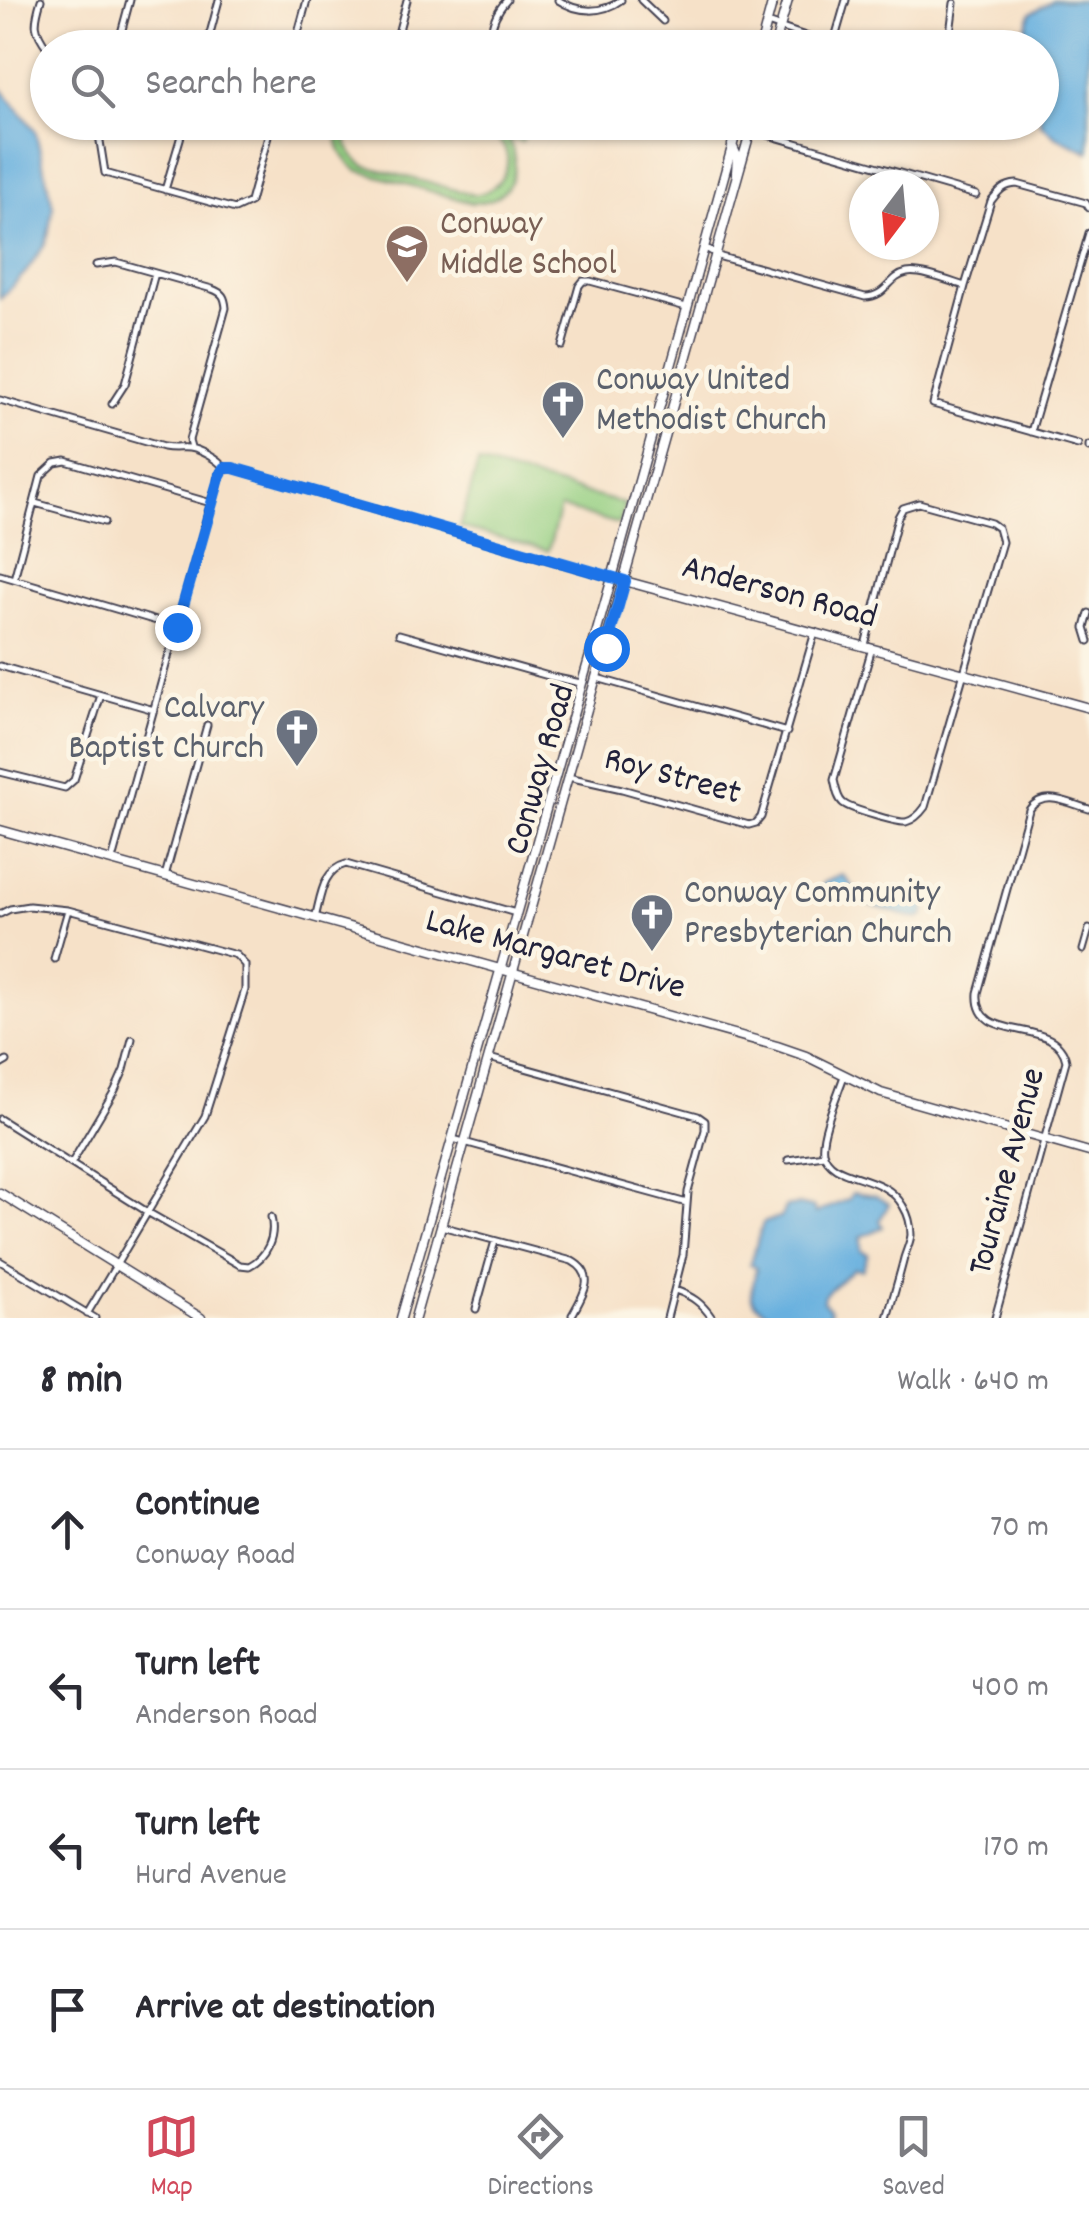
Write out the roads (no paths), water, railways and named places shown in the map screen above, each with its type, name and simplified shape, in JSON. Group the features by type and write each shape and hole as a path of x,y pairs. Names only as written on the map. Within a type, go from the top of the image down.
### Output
{"main road":[{"path":"765,30 774,0"},
{"path":"780,28 788,0"},
{"name":"Conway Road","path":"401,1318 734,140"},
{"name":"Conway Road","path":"415,1318 747,140"},
{"path":"732,145 737,156 735,188"},
{"path":"686,308 690,319 688,354"},
{"name":"Anderson Road","path":"612,578 1089,708"},
{"path":"581,683 585,717"},
{"name":"Lake Margaret Drive","path":"0,830 777,1046 899,1099 1089,1152"},
{"path":"0,1193 201,1318"}],"street":[{"path":"36,30 40,0"},
{"path":"121,30 130,0"},
{"path":"211,30 220,0"},
{"path":"299,30 307,0"},
{"path":"399,30 407,0"},
{"path":"492,30 500,8 508,0"},
{"path":"558,0 576,10 598,10 621,0"},
{"path":"641,0 664,21"},
{"path":"840,30 846,0"},
{"path":"950,30 954,3"},
{"path":"767,23 786,30"},
{"path":"100,140 105,172 235,209 250,202 267,140"},
{"path":"166,190 179,140"},
{"path":"799,140 976,195"},
{"path":"1078,446 933,404 991,201 999,190 1016,184 1087,205"},
{"path":"1031,432 1089,234"},
{"path":"704,248 716,255 864,297 884,292 894,279 906,273 965,286"},
{"path":"96,265 116,262 212,289 225,298 226,308 191,434 191,447"},
{"path":"112,404 125,384 155,273"},
{"path":"562,346 583,281 686,308"},
{"name":"Anderson Road","path":"0,400 174,450 191,447 224,468 612,578"},
{"path":"653,430 665,438"},
{"path":"14,580 41,476 55,462 66,461 211,503"},
{"path":"112,860 224,468"},
{"path":"34,502 104,522"},
{"path":"919,503 998,528 1002,542 925,807 908,822 842,803 836,793 834,780 869,647 903,508 919,503"},
{"path":"0,575 177,627"},
{"path":"1089,613 1085,628 1089,641"},
{"path":"597,678 787,732 816,632"},
{"path":"400,634 581,683"},
{"path":"0,666 154,710"},
{"path":"0,772 64,788 74,780 101,694"},
{"path":"164,876 207,725"},
{"name":"Roy Street","path":"568,777 756,823 787,732"},
{"name":"Touraine Avenue","path":"995,1318 1066,1061 1063,1048 1053,1040 991,1022 981,1015 978,993 1028,810 1041,798 1089,809"},
{"path":"315,918 328,873 346,864 516,913"},
{"path":"0,914 29,906 68,910 236,955 245,965 246,976 205,1116 91,1316 0,1261"},
{"path":"54,958 68,910"},
{"path":"1083,950 1089,929"},
{"path":"71,1164 115,1090 132,1039"},
{"path":"489,1058 705,1121 687,1204 683,1255 667,1318"},
{"path":"844,1076 824,1140 824,1155 839,1171 890,1190 908,1217 911,1236 887,1318"},
{"path":"0,1119 149,1213 240,1264 249,1266 265,1256 273,1230 271,1217"},
{"path":"452,1139 687,1204"},
{"path":"788,1160 824,1155"},
{"path":"441,1226 572,1260 583,1267 587,1277 582,1299 572,1315"},
{"path":"476,1309 496,1241"},
{"path":"675,1290 700,1302 712,1318"}],"water":[{"path":"1053,0 1089,0 1089,152 1059,138 1059,30 1025,30 1031,13"},
{"path":"0,87 30,124 30,140 37,140 53,206 44,246 0,299"},
{"path":"843,875 860,892 901,890 917,895 925,904 924,916 906,916 822,890 823,883"},
{"path":"852,1193 875,1196 889,1204 880,1220 883,1227 861,1237 861,1251 868,1254 862,1270 854,1268 824,1295 823,1301 831,1311 826,1318 774,1318 751,1297 756,1268 750,1265 763,1223 781,1217 785,1207 814,1207 816,1213 849,1199"}],"place":[{"name":"Conway Middle School","path":"407,284"},
{"name":"Conway United Methodist Church","path":"563,440"},
{"name":"Calvary Baptist Church","path":"297,768"},
{"name":"Conway Community Presbyterian Church","path":"652,953"}]}
